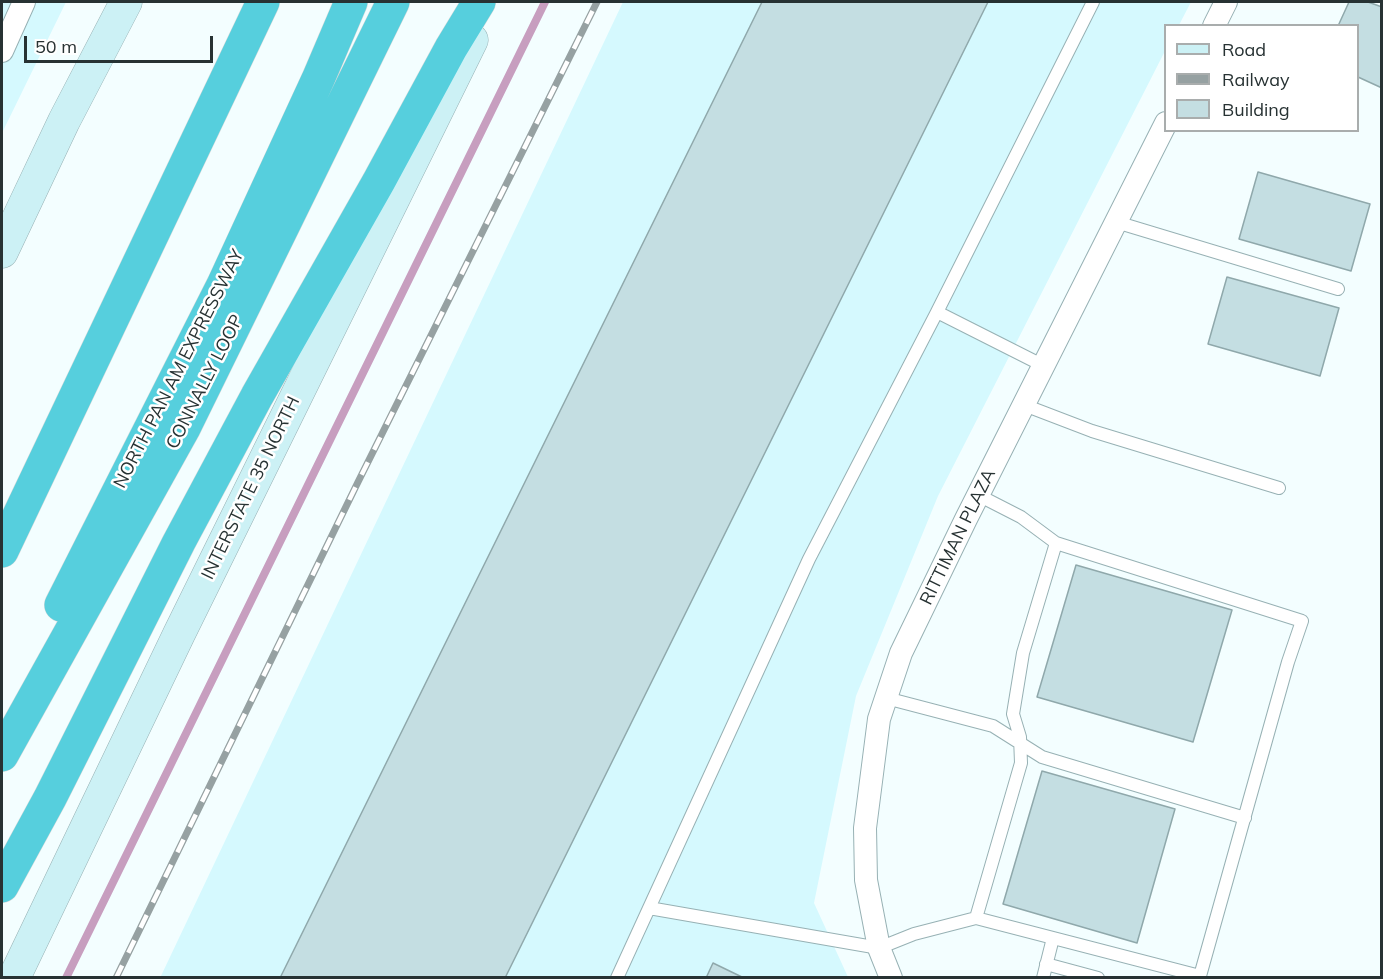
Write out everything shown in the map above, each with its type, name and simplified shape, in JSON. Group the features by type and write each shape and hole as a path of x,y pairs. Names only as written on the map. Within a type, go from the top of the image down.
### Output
{"highway":[{"path":"2,551 263,2"},
{"name":"NORTH PAN AM EXPRESSWAY","path":"2,735 43,639 223,285 351,2"},
{"name":"CONNALLY LOOP","path":"2,755 184,428 393,2"},
{"path":"2,886 50,798 179,542 256,396 379,181 451,48 480,2"}],"main road":[{"path":"2,252 64,121 126,2"},
{"name":"INTERSTATE 35 NORTH","path":"14,978 179,634 491,2"}],"street":[{"path":"2,48 24,2"},
{"path":"1215,24 1226,2"},
{"name":"RITTIMAN PLAZA","path":"891,978 879,948 866,880 864,828 879,719 901,653 1164,127"}],"lane":[{"path":"617,978 809,559 937,312 1093,2"},
{"path":"1116,222 1338,289"},
{"path":"937,312 1044,366"},
{"path":"1024,405 1092,431 1280,488"},
{"path":"649,908 879,948 914,934 976,918 1200,976 1288,662 1302,621 1056,543 1022,517 978,495"},
{"path":"976,918 1021,763 1020,742 1013,714 1023,653 1056,543"},
{"path":"886,698 993,726 1042,758 1245,818"},
{"path":"1043,978 1053,938"},
{"path":"1046,964 1098,978"}],"shaded area":[{"path":"2,2 66,2 2,133"},
{"path":"623,2 1191,2 1180,24 1164,24 1164,53 938,496 856,696 814,903 848,977 160,978"}],"building":[{"path":"762,2 988,2 505,978 280,978"},
{"path":"1349,2 1368,2 1382,7 1382,88 1359,77 1359,24 1339,24"},
{"path":"1258,172 1370,204 1351,271 1239,239"},
{"path":"1227,277 1339,308 1320,376 1208,344"},
{"path":"1076,565 1232,610 1193,742 1037,697"},
{"path":"1042,771 1175,809 1137,943 1003,904"},
{"path":"713,963 744,978 706,978"}],"waterway":[{"path":"66,978 545,2"}],"railway":[{"path":"116,978 358,482 597,2"}]}
